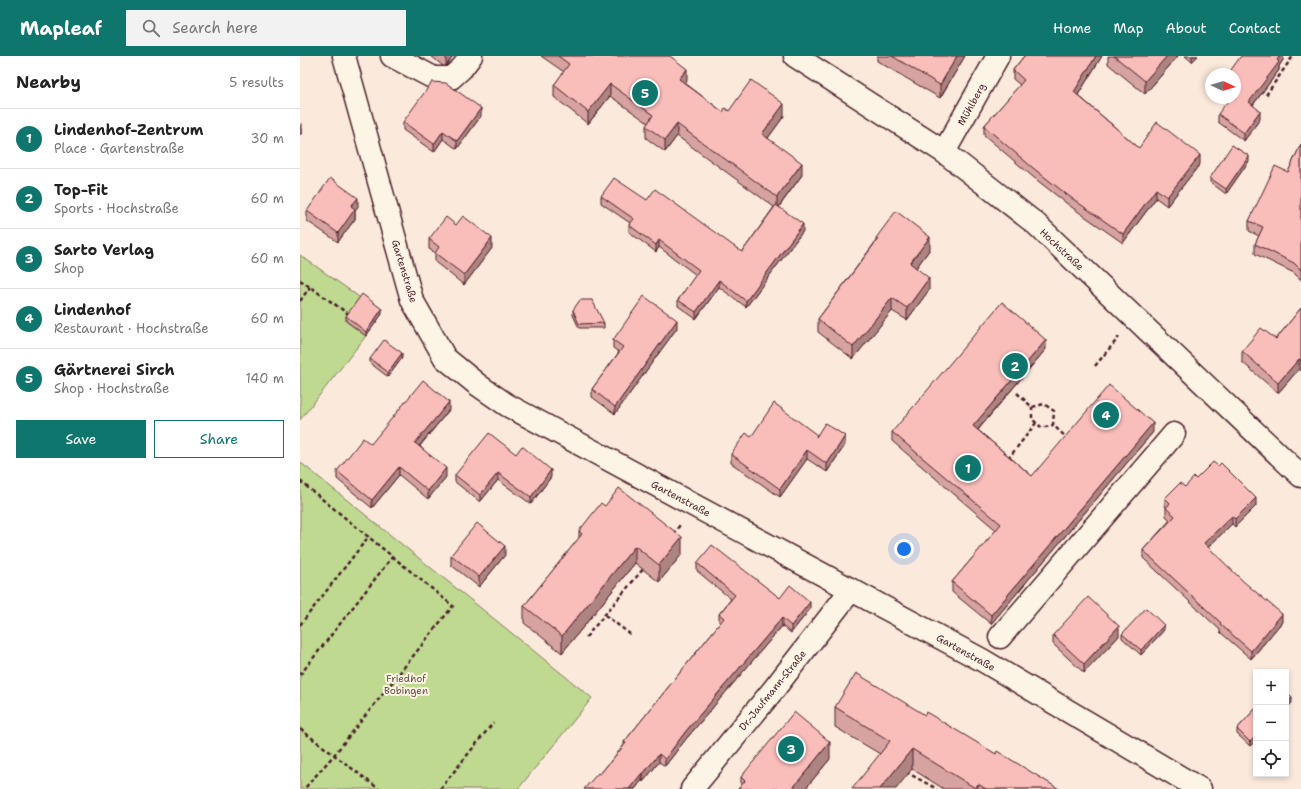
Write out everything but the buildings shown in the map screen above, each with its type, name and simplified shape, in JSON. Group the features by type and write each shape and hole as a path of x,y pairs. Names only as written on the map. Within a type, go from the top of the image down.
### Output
{"street":[{"name":"Gartenstraße","path":"344,56 412,300 445,358 474,382 507,405 982,660 1200,789"},
{"path":"392,56 434,78 451,78 462,68 471,56"},
{"name":"Hochstraße","path":"795,56 944,152 1036,224 1301,476"},
{"name":"Mühlberg","path":"944,152 998,56"},
{"path":"1000,637 1174,434"},
{"name":"Dr.-Jaufmann-Straße","path":"692,789 774,689 851,590"}],"path":[{"path":"1266,95 1293,56"},
{"path":"300,280 350,315"},
{"path":"300,301 310,287"},
{"path":"1095,366 1134,317"},
{"path":"1017,393 1032,407 1032,420 1036,424 1042,428 1053,425"},
{"path":"1032,407 1044,404 1054,411 1053,425"},
{"path":"1006,462 1036,424"},
{"path":"1053,425 1070,440"},
{"path":"300,481 453,606 334,755 304,789"},
{"path":"670,536 695,506"},
{"path":"300,625 369,536"},
{"path":"300,675 393,556"},
{"path":"586,637 645,566"},
{"path":"605,614 630,634"},
{"path":"440,789 493,723"},
{"path":"300,729 379,789"},
{"path":"905,772 937,789"}],"green space":[{"path":"300,255 362,299 346,321 366,336 300,420"},
{"name":"Friedhof Bobingen","path":"300,462 592,698 518,789 300,789"}],"place":[{"name":"Gärtnerei Sirch","path":"645,93"},
{"name":"Top-Fit","path":"1015,366"},
{"name":"Lindenhof","path":"1106,415"},
{"name":"Lindenhof-Zentrum","path":"968,468"},
{"name":"Sarto Verlag","path":"791,749"}]}
